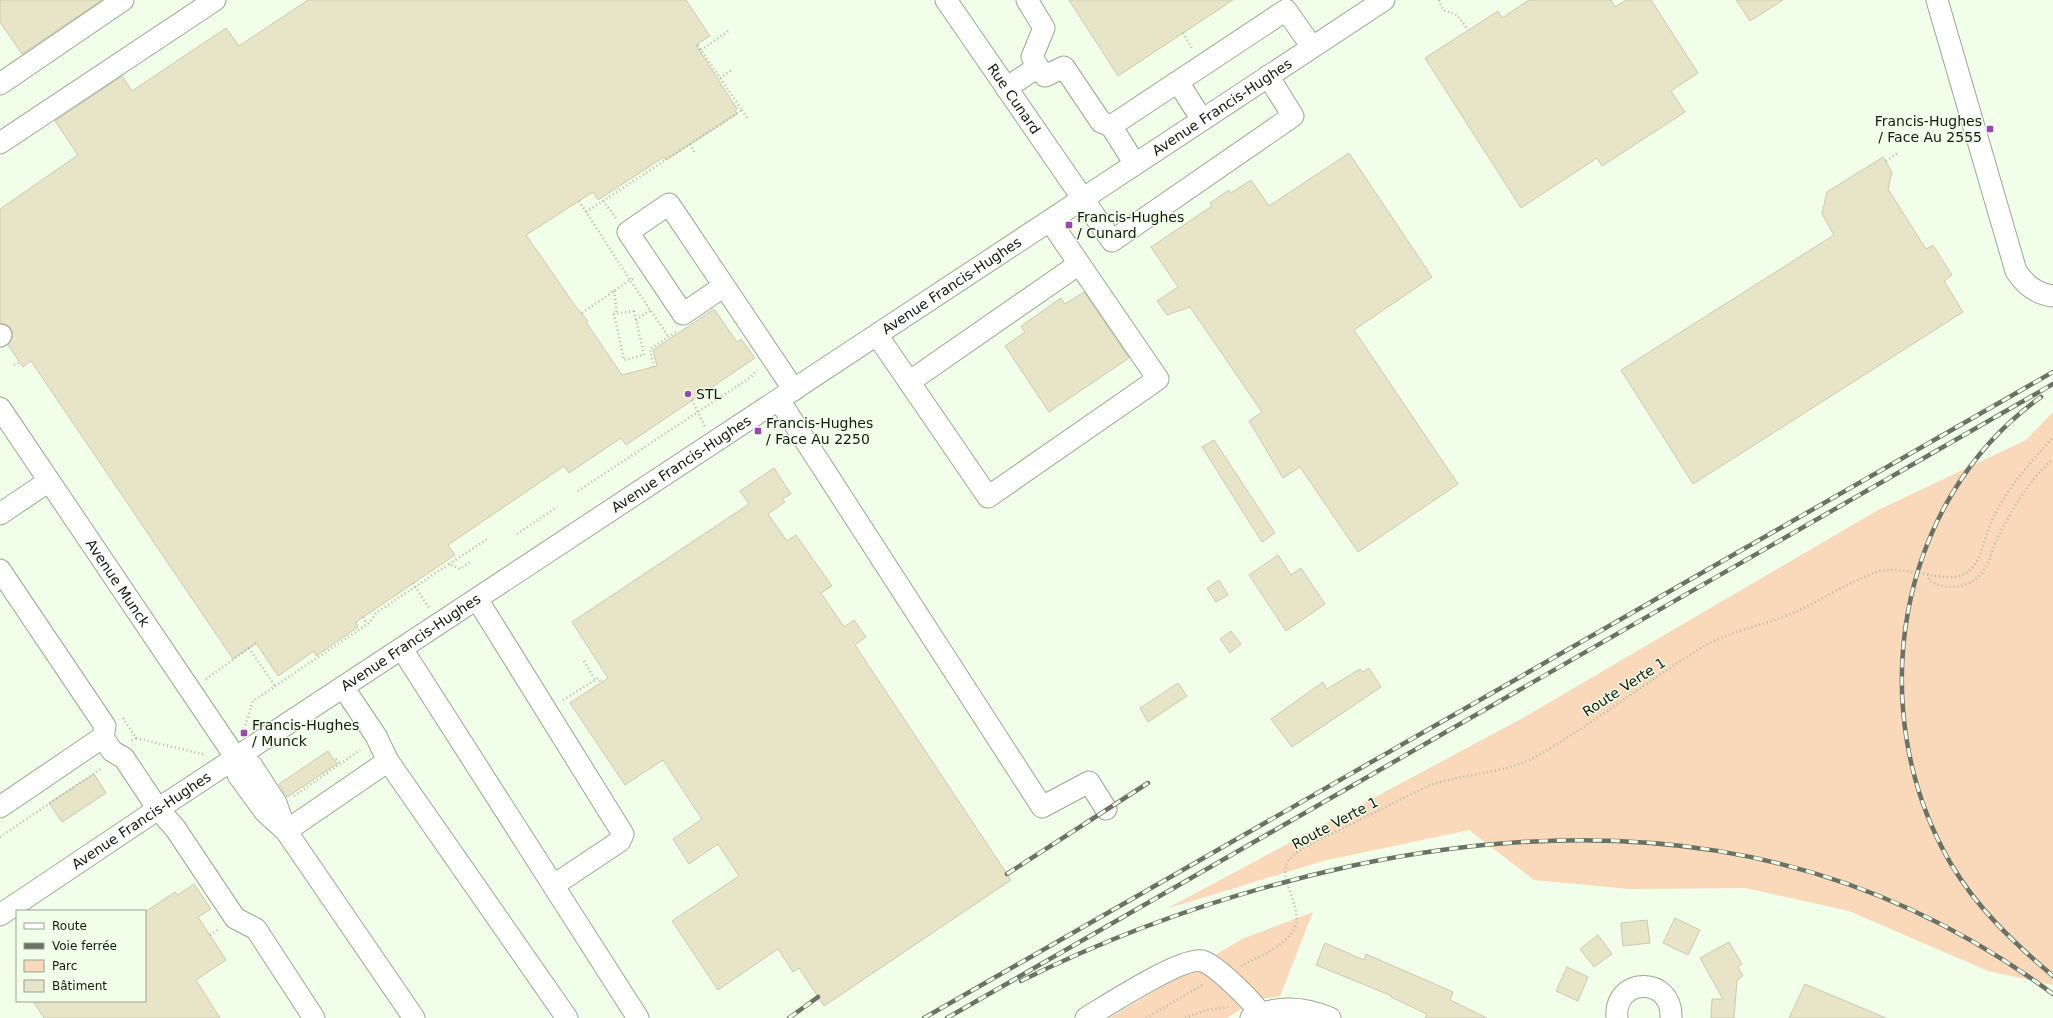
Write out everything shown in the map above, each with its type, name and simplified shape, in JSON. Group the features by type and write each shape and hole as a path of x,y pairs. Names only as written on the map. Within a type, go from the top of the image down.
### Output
{"street":[{"path":"0,84 123,0"},
{"path":"0,143 215,0"},
{"path":"1028,0 1044,28 1032,57 1038,67 1045,76 1064,67 1101,122 1111,126 1135,164"},
{"path":"1937,0 2016,271 2023,281 2033,289 2053,296"},
{"name":"Rue Cunard","path":"949,1 1081,199 1112,241 1293,116 1268,76"},
{"name":"Avenue Francis-Hughes","path":"0,915 152,813 1312,47 1372,3"},
{"path":"1111,126 1286,10 1312,47"},
{"path":"1006,88 1038,67"},
{"path":"1178,82 1202,120"},
{"path":"724,286 683,314 628,232 669,204 724,286 787,395 1042,807 1089,782 1106,809"},
{"path":"877,335 988,497 1158,379 1050,221"},
{"path":"909,382 1079,264"},
{"name":"Avenue Munck","path":"0,408 236,758"},
{"path":"0,514 49,481"},
{"path":"0,570 105,726 107,752 112,764 152,813 175,828 235,918 256,929 314,1018"},
{"path":"477,599 623,834 620,841 554,885"},
{"path":"402,649 638,1018"},
{"path":"337,691 365,744 388,761 567,1018"},
{"path":"0,808 107,752"},
{"path":"236,758 238,775 265,812 286,831 414,1018"},
{"path":"286,831 388,761"},
{"path":"1086,1018 1179,965 1196,960 1209,964 1247,998 1249,1013 1286,1008 1309,1011 1330,1018"},
{"path":"1617,1018 1618,1004 1623,996 1629,990 1646,986 1655,988 1669,1001 1671,1018"}],"path":[{"path":"1439,0 1443,10 1457,15 1468,30"},
{"path":"701,50 730,30"},
{"path":"1183,33 1197,57"},
{"path":"697,44 747,118"},
{"path":"720,78 733,69"},
{"path":"586,212 742,110"},
{"path":"690,144 695,153"},
{"path":"1886,161 1898,153"},
{"path":"579,201 668,336"},
{"path":"603,201 618,219"},
{"path":"582,313 630,280"},
{"path":"614,291 617,314"},
{"path":"636,320 650,310"},
{"path":"644,352 634,311 614,314 624,360 644,355 644,352 678,330"},
{"path":"650,349 654,367"},
{"path":"14,365 20,362"},
{"path":"578,491 697,411 751,377 758,368"},
{"path":"692,400 706,431"},
{"name":"Route Verte 1","path":"1235,969 1273,948 1293,931 1296,916 1287,881 1286,866 1290,859 1313,844 1428,786 1445,780 1511,767 1532,759 1701,648 1721,637 1791,614 1876,572 1896,569 1955,577 1969,572 1978,557 1990,525 2005,496 2022,473 2053,437"},
{"path":"1928,574 1929,580 1932,582 1952,587 1969,584 1978,578 1987,565 1998,537 2021,498 2038,473 2053,459"},
{"path":"517,534 557,507"},
{"path":"244,733 253,701 367,624 376,612 490,538"},
{"path":"449,564 460,569 470,562"},
{"path":"413,583 431,612"},
{"path":"363,617 367,624"},
{"path":"205,680 256,644"},
{"path":"249,648 275,686"},
{"path":"584,661 595,680"},
{"path":"562,701 598,678 601,682"},
{"path":"136,738 209,757"},
{"path":"290,798 360,750"},
{"path":"0,836 107,752"},
{"path":"336,759 340,764"},
{"path":"1146,1018 1206,983"},
{"path":"1185,1018 1219,1007 1249,1013"}],"green space":[{"path":"2053,412 2053,985 1988,971 1849,911 1745,888 1629,889 1534,880 1469,830 1323,861 1166,909 1521,719 1878,510 2026,440"},
{"path":"1313,912 1280,996 1256,1000 1227,1018 1109,1018 1242,939"}],"building":[{"path":"0,0 102,0 22,54 0,22"},
{"path":"308,0 686,0 710,36 696,45 737,109 735,110 737,114 666,160 664,157 598,200 593,192 526,235 576,307 588,321 586,322 622,375 657,366 653,350 714,309 737,342 741,339 755,358 626,445 621,438 569,473 564,466 448,545 455,555 356,622 358,627 316,656 314,651 278,676 256,643 233,659 31,361 23,367 8,345 12,338 12,332 9,326 0,323 0,209 78,155 55,121 122,76 132,91 226,28 239,46"},
{"path":"1069,0 1233,0 1118,76"},
{"path":"1529,0 1611,0 1615,7 1626,0 1651,0 1698,73 1671,91 1685,112 1602,166 1597,158 1521,208 1425,58 1498,11 1502,18"},
{"path":"1736,0 1783,0 1750,21"},
{"path":"1349,153 1432,277 1354,330 1458,484 1358,552 1300,467 1283,478 1249,421 1262,412 1190,307 1167,315 1157,301 1178,287 1151,247 1212,206 1210,203 1229,190 1231,193 1251,180 1269,206"},
{"path":"1883,157 1892,172 1888,189 1926,249 1933,245 1952,275 1944,281 1963,312 1693,484 1621,370 1834,235 1822,214 1827,192"},
{"path":"1084,292 1129,358 1049,412 1005,346 1025,332 1021,326 1061,298 1065,304"},
{"path":"1214,440 1275,533 1262,542 1202,447"},
{"path":"774,468 791,494 782,499 785,502 768,514 787,541 796,535 832,586 821,593 844,627 854,620 866,637 855,645 1011,880 824,1006 799,968 793,972 778,949 718,990 672,921 739,876 718,844 689,864 673,839 702,819 663,760 625,785 570,703 608,678 572,622 749,504 740,491"},
{"path":"1278,555 1291,575 1301,568 1325,604 1286,631 1249,575"},
{"path":"1219,580 1228,595 1216,602 1207,588"},
{"path":"1231,631 1241,644 1230,653 1220,639"},
{"path":"1369,668 1381,687 1292,747 1271,719 1323,682 1327,689 1360,669 1363,672"},
{"path":"1178,683 1187,696 1148,722 1140,708"},
{"path":"328,751 337,764 287,797 279,784"},
{"path":"94,774 106,793 62,822 49,803"},
{"path":"194,884 211,909 198,917 226,960 196,980 220,1018 44,1018 34,1002 146,1002 146,911 175,892 178,895"},
{"path":"1675,918 1700,930 1688,955 1663,943"},
{"path":"1647,920 1650,943 1623,946 1621,923"},
{"path":"1598,935 1612,954 1594,967 1580,949"},
{"path":"1729,942 1742,964 1738,967 1743,976 1737,980 1734,1018 1711,1018 1712,999 1723,999 1700,958"},
{"path":"1325,943 1364,960 1366,954 1453,992 1450,1000 1487,1018 1425,1018 1427,1014 1391,997 1392,996 1316,965"},
{"path":"1567,967 1588,977 1578,1001 1556,991"},
{"path":"1805,984 1886,1018 1789,1018"}],"railway":[{"path":"924,1018 2053,372"},
{"path":"947,1018 2053,384"},
{"path":"2041,397 1992,441 1953,492 1925,550 1908,612 1902,677 1907,742 1923,805 1951,864 1961,880 1984,910 2010,938 2053,976"},
{"path":"1007,874 1148,783"},
{"path":"1021,981 1100,945 1182,913 1266,887 1351,866 1445,850 1538,841 1628,841 1717,851 1804,870 1889,900 1972,941 2053,994"},
{"path":"789,1018 818,997"}],"place":[{"name":"Francis-Hughes / Face Au 2555","path":"1990,129"},
{"name":"Francis-Hughes / Cunard","path":"1069,225"},
{"name":"STL","path":"688,394"},
{"name":"Francis-Hughes / Face Au 2250","path":"758,431"},
{"name":"Francis-Hughes / Munck","path":"244,733"}]}
